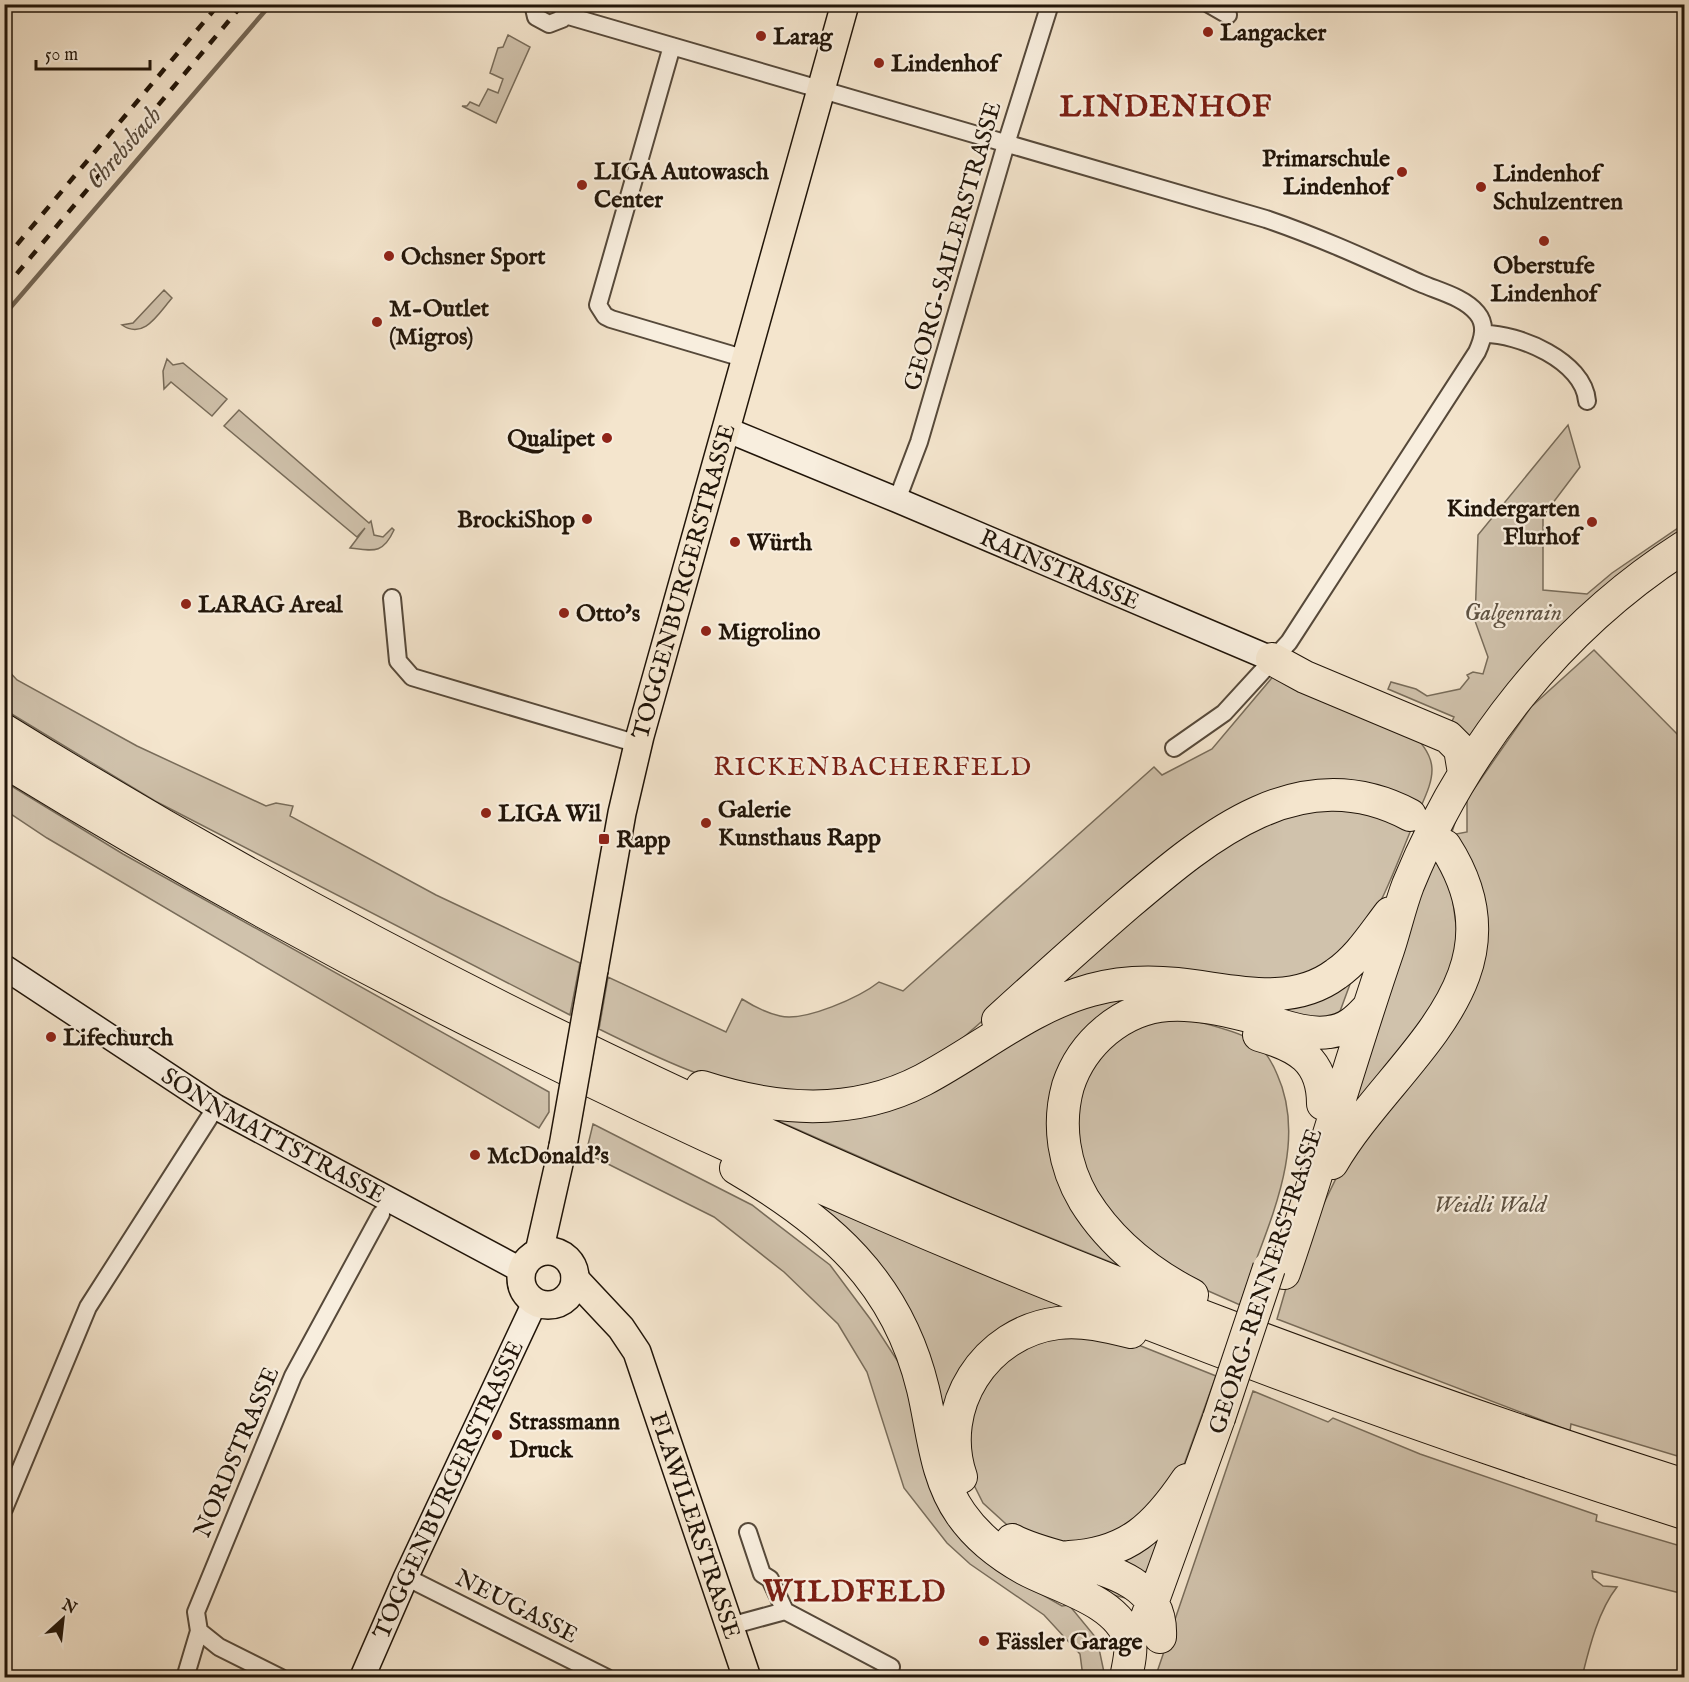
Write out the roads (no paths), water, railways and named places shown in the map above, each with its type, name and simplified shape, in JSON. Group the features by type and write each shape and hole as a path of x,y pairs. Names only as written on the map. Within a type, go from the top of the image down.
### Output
{"highway":[{"name":"GEORG-RENNERSTRASSE","path":"1276,1270 1306,1208 1407,887 1434,827 1464,773 1504,715 1561,648 1620,594 1684,547"},
{"path":"1272,659 1305,676 1448,737 1460,749 1464,773"},
{"path":"4,730 214,855 376,944 618,1066 934,1209 1306,1355 1512,1428 1684,1485"},
{"path":"4,761 185,869 288,926 439,1006 709,1138 928,1234 1260,1365 1504,1453 1684,1513"},
{"path":"951,1062 1172,866 1240,819 1284,802 1314,796 1348,794 1377,800 1410,815"},
{"path":"1306,1208 1352,1132 1440,1024 1464,980 1473,936 1472,908 1462,875 1445,846"},
{"name":"GEORG-RENNERSTRASSE","path":"1126,1677 1220,1429 1276,1270 1323,1104 1333,1058 1343,1029 1364,970 1375,951 1381,925 1407,887"},
{"path":"519,1017 694,1084 743,1099 793,1107 836,1106 872,1100 924,1079 1054,1003 1109,986 1158,982 1263,995 1306,990 1337,974 1355,958 1381,925"},
{"path":"1306,1355 1282,1332 1206,1302 1150,1270 1116,1240 1097,1220 1082,1196 1070,1169 1063,1137 1064,1103 1070,1081 1084,1053 1107,1030 1131,1015 1169,1005 1211,1007 1310,1032 1326,1033 1343,1029 1367,1009"},
{"path":"1191,1006 1208,1018 1267,1037 1308,1059 1320,1075 1323,1104"},
{"path":"608,1089 796,1206 838,1240 864,1267 892,1308 911,1348 939,1465 957,1508 974,1530 998,1552 1028,1571 1068,1588 1110,1611 1119,1620 1130,1643 1126,1677"},
{"path":"1160,1636 1159,1617 1153,1603 1143,1589 1125,1577 1030,1550 995,1529 972,1502 959,1472 954,1440 958,1410 971,1380 993,1352 1011,1339 1034,1328 1060,1323 1079,1322 1142,1334 1260,1365"},
{"path":"1053,1558 1090,1556 1132,1540 1157,1520 1185,1483 1220,1429"},
{"name":"GEORG-RENNERSTRASSE","path":"1146,1677 1181,1576 1220,1429"},
{"path":"1068,1588 1130,1604 1153,1603 1164,1597 1181,1576"}],"main road":[{"name":"TOGGENBURGERSTRASSE","path":"530,1261 561,1156 620,823 638,744 845,4"},
{"name":"TOGGENBURGERSTRASSE","path":"561,1156 560,1215 571,1268"},
{"path":"553,1251 571,1268 570,1293 547,1302 521,1285 530,1261 553,1251"},
{"name":"FLAWILERSTRASSE","path":"571,1268 621,1328 637,1352 642,1373 747,1677"},
{"name":"FLAWILERSTRASSE","path":"547,1302 601,1323 642,1373"}],"street":[{"path":"533,4 536,17 544,23 554,24 565,10 672,46 1299,230 1461,301 1476,312 1483,324 1483,334 1477,352 1289,642 1224,713 1174,748"},
{"name":"GEORG-SAILERSTRASSE","path":"897,500 920,442 1006,144 1050,4"},
{"path":"1209,4 1228,15"},
{"path":"672,46 598,305 605,316 611,319 746,359"},
{"path":"1483,334 1501,333 1517,338 1560,361 1582,383 1587,401"},
{"name":"RAINSTRASSE","path":"725,429 1272,659"},
{"path":"392,598 398,661 412,677 638,744"},
{"name":"SONNMATTSTRASSE","path":"4,967 216,1107 530,1261"},
{"path":"4,1509 87,1306 216,1107"},
{"name":"NORDSTRASSE","path":"184,1677 199,1631 196,1612 293,1376 381,1214"},
{"name":"TOGGENBURGERSTRASSE","path":"362,1677 406,1577 547,1302"},
{"path":"748,1532 762,1574 770,1579 785,1611 891,1667"},
{"name":"NEUGASSE","path":"406,1577 608,1677"},
{"path":"730,1626 785,1611"},
{"path":"199,1631 219,1647 281,1677"}],"waterway":[{"name":"Chrebsbach","path":"4,315 271,4"}],"railway":[{"path":"4,260 219,4"},
{"path":"4,289 243,4"}],"place":[{"name":"Langacker","path":"1208,32"},
{"name":"Larag","path":"761,36"},
{"name":"Lindenhof","path":"879,63"},
{"name":"Primarschule Lindenhof","path":"1402,172"},
{"name":"LIGA Autowasch Center","path":"582,185"},
{"name":"Lindenhof Schulzentren","path":"1481,187"},
{"name":"Oberstufe Lindenhof","path":"1544,241"},
{"name":"Ochsner Sport","path":"389,256"},
{"name":"M-Outlet (Migros)","path":"377,322"},
{"name":"Qualipet","path":"607,438"},
{"name":"BrockiShop","path":"587,519"},
{"name":"Kindergarten Flurhof","path":"1592,522"},
{"name":"Würth","path":"735,542"},
{"name":"LARAG Areal","path":"186,604"},
{"name":"Otto's","path":"564,613"},
{"name":"Migrolino","path":"706,631"},
{"name":"LIGA Wil","path":"486,813"},
{"name":"Galerie Kunsthaus Rapp","path":"706,823"},
{"name":"Rapp","path":"604,839"},
{"name":"Lifechurch","path":"51,1037"},
{"name":"McDonald's","path":"475,1155"},
{"name":"Strassmann Druck","path":"497,1435"},
{"name":"Fässler Garage","path":"984,1641"}],"district":[{"name":"LINDENHOF","path":"1166,106"},
{"name":"RICKENBACHERFELD","path":"873,766"},
{"name":"WILDFELD","path":"855,1591"}],"park label":[{"name":"Galgenrain","path":"1513,612"},
{"name":"Weidli Wald","path":"1490,1204"}]}
